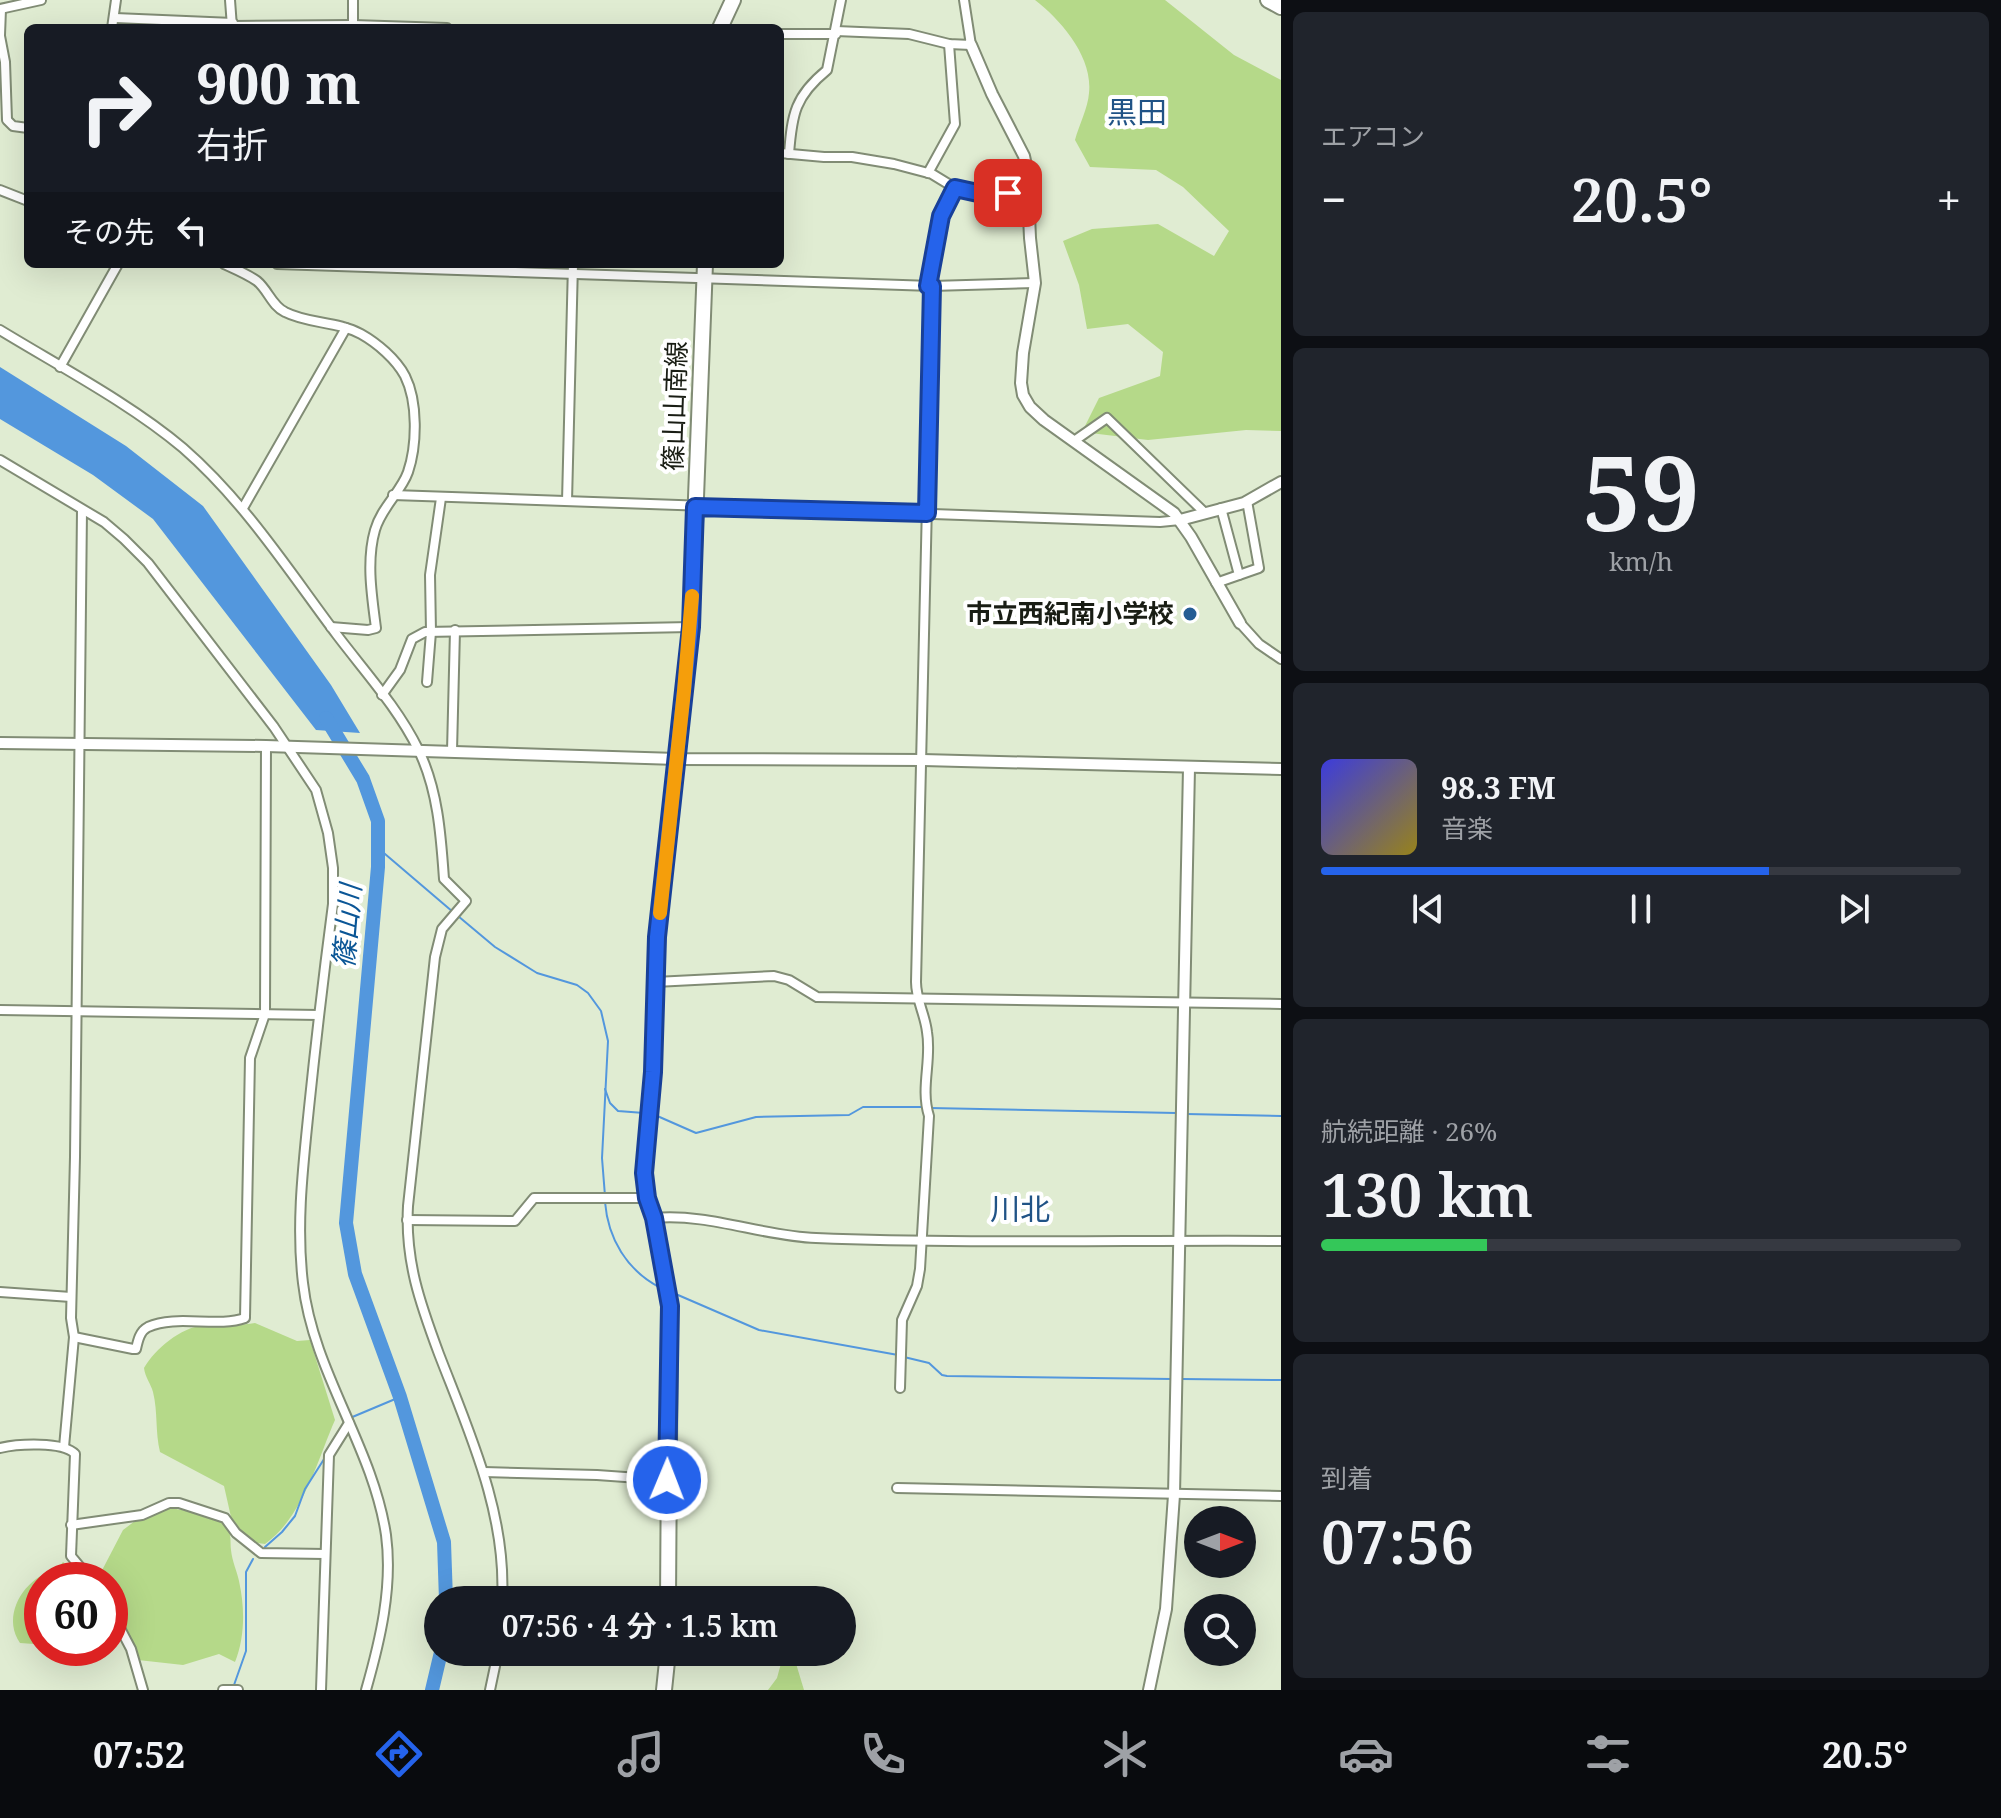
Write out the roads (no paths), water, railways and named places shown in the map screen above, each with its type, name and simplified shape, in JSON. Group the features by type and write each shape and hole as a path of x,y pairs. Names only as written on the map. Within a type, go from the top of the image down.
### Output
{"main road":[{"path":"722,24 733,0"},
{"path":"1268,0 1281,7"},
{"name":"篠山山南線","path":"668,1586 670,1306 644,1173 653,1072 654,982 691,627 705,272"},
{"path":"664,1690 667,1666"}],"street":[{"path":"24,127 13,126 7,120 5,62 0,35 1,9 41,0"},
{"path":"116,0 114,23 153,24"},
{"path":"230,0 232,24"},
{"path":"353,0 353,24"},
{"path":"841,0 827,70 809,85 796,104 784,153 852,157 928,173 955,188 987,195 1028,190"},
{"path":"964,0 971,45 1024,156 1035,283 1023,353 1023,395 1044,420 1160,502 1180,520 1240,623 1259,644 1281,659"},
{"path":"784,34 909,34 949,44 971,45"},
{"path":"928,173 955,124 949,44"},
{"path":"900,1388 902,1320 917,1286 929,1116 925,1102 928,1033 916,998 930,286 941,216 955,188"},
{"path":"0,190 24,199"},
{"path":"60,367 116,268"},
{"path":"232,268 256,280 277,307 287,314 362,334 387,353 405,376 415,431 407,473 374,531 370,588 376,628 331,627"},
{"path":"514,268 705,272 930,286 1035,283"},
{"path":"567,501 573,269"},
{"path":"243,508 346,328"},
{"path":"0,330 148,420 183,448 243,508 382,695 415,750 433,790 444,879 466,901 445,924 438,938 407,1242 416,1291 484,1472 500,1547 501,1586"},
{"path":"1074,441 1107,418 1205,513"},
{"path":"0,460 104,522 148,563 289,747 316,790 328,833 333,868 333,904 299,1207 303,1282 325,1368 373,1489 386,1536 386,1597 366,1690"},
{"path":"393,495 1160,522 1180,520 1247,501 1281,482"},
{"path":"427,682 431,632 430,575 437,543 441,498"},
{"path":"1216,583 1259,568 1247,501"},
{"path":"1221,508 1239,575"},
{"path":"64,1447 74,1337 71,1297 82,510"},
{"path":"382,695 400,670 412,639 431,632 691,627"},
{"path":"452,751 455,630"},
{"path":"0,743 1281,769"},
{"path":"74,1337 136,1349 140,1335 147,1328 245,1318 250,1058 265,1014 266,746"},
{"path":"1149,1690 1166,1609 1174,1495 1189,768"},
{"path":"654,982 782,977 817,997 1281,1004"},
{"path":"0,1010 319,1015"},
{"path":"407,1220 515,1221 534,1198 647,1198"},
{"path":"654,1218 682,1215 800,1237 920,1242 1281,1241"},
{"path":"0,1292 71,1297"},
{"path":"321,1690 329,1455 349,1423"},
{"path":"0,1448 13,1445 64,1447 75,1454 71,1556 76,1562"},
{"path":"484,1472 667,1480"},
{"path":"897,1488 1281,1496"},
{"path":"71,1525 142,1515 169,1503 179,1503 225,1518 236,1533 261,1553 325,1554"},
{"path":"128,1643 143,1690"},
{"path":"490,1690 495,1666"},
{"path":"223,1690 238,1690"}],"water":[{"path":"0,367 126,446 203,506 331,685 360,733 316,730 153,519 93,475 0,419"}],"waterway":[{"name":"篠山川","path":"326,718 363,779 378,821 378,867 346,1223 355,1274 400,1397 444,1542 446,1586"},
{"path":"378,848 453,912"},
{"path":"458,916 495,947 537,973 577,985 588,993 601,1011 608,1041 602,1158 605,1196"},
{"path":"605,1089 610,1103 618,1111 644,1113"},
{"path":"655,1115 696,1133 756,1117 849,1115 863,1107 924,1107"},
{"path":"930,1108 1176,1113"},
{"path":"1186,1114 1281,1116"},
{"path":"605,1202 610,1228 621,1252 637,1272 659,1287"},
{"path":"678,1295 759,1330 898,1355"},
{"path":"904,1357 929,1363 947,1376 1172,1379"},
{"path":"1182,1379 1281,1380"},
{"path":"350,1418 400,1397"},
{"path":"332,1443 345,1422"},
{"path":"265,1547 295,1516 305,1489 326,1456"},
{"path":"234,1685 246,1651 246,1572 253,1559"},
{"name":"篠山川","path":"432,1690 438,1666"}],"place":[{"name":"市立西紀南小学校","path":"1190,614"}],"district":[{"name":"黒田","path":"1137,113"},
{"name":"川北","path":"1020,1210"}]}
